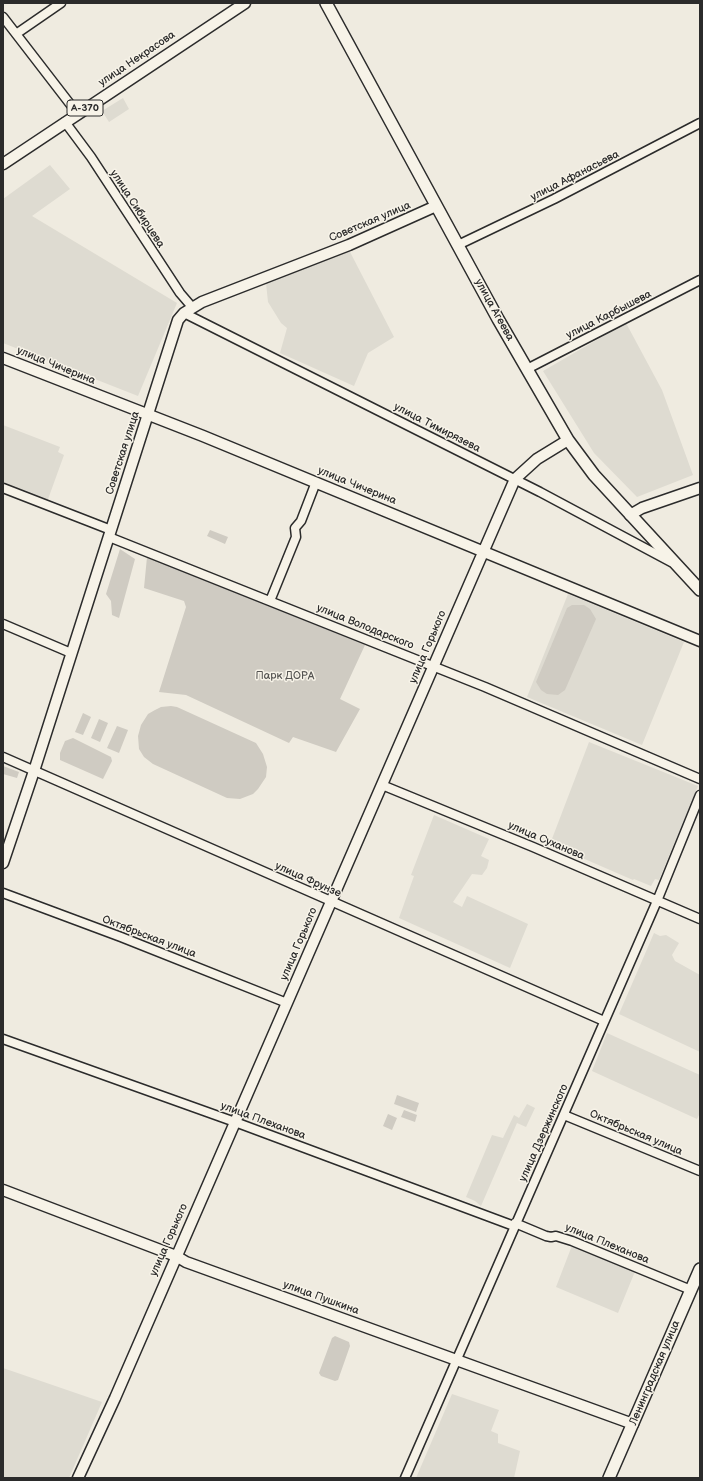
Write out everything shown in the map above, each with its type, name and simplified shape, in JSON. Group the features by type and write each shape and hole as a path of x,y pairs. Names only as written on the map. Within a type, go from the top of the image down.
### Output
{"highway":[{"name":"улица Агеева","path":"326,3 436,206 568,440 594,475 700,590"},
{"name":"Ленинградская улица","path":"609,1478 695,1289 700,1269"}],"main road":[{"name":"улица Некрасова","path":"3,164 77,113 245,3"},
{"name":"Советская улица","path":"3,863 34,771 178,320 188,310 349,245 436,206"},
{"name":"улица Чичерина","path":"3,358 316,482 700,641"},
{"name":"улица Горького","path":"78,1478 287,1003 482,551 515,479 537,459 568,440"},
{"path":"630,515 642,508 700,488"},
{"name":"улица Пушкина","path":"3,1190 176,1256 186,1262 633,1424"}],"street":[{"path":"16,34 61,3"},
{"path":"3,17 77,113"},
{"name":"улица Сибирцева","path":"65,122 91,157 180,293 188,310"},
{"name":"улица Афанасьева","path":"458,245 554,200 700,123"},
{"name":"улица Карбышева","path":"527,369 700,280"},
{"name":"улица Тимирязева","path":"188,310 515,479 678,566"},
{"path":"270,601 296,537 295,528 301,522 316,482"},
{"name":"улица Володарского","path":"3,488 270,601 433,666 700,779"},
{"path":"3,624 71,653"},
{"name":"улица Фрунзе","path":"3,758 604,1021"},
{"name":"улица Суханова","path":"382,785 533,847 700,919"},
{"name":"улица Дзержинского","path":"405,1478 657,901 700,795"},
{"name":"Октябрьская улица","path":"3,893 140,944 287,1003"},
{"name":"улица Плеханова","path":"3,1039 546,1236 556,1236 572,1241 695,1289"},
{"name":"Октябрьская улица","path":"564,1115 700,1171"}],"shaded area":[{"path":"123,98 129,109 109,122 102,111"},
{"path":"50,165 70,189 32,216 177,303 138,396 3,343 3,199"},
{"path":"349,250 394,337 368,353 354,386 280,353 287,328 281,323 268,302 266,283"},
{"path":"626,323 662,390 693,475 637,497 594,453 543,371"},
{"path":"3,425 60,447 58,452 64,455 47,502 3,484"},
{"path":"568,594 684,642 642,745 527,697"},
{"path":"589,742 698,786 659,880 655,879 651,886 634,879 633,880 550,844"},
{"path":"434,815 489,839 481,856 489,860 487,868 482,875 472,874 453,902 462,907 467,896 528,924 510,968 399,918 414,876 411,875"},
{"path":"654,933 660,936 666,935 679,943 672,955 675,961 700,975 700,1052 619,1014"},
{"path":"607,1033 700,1075 700,1113 697,1119 592,1071"},
{"path":"527,1104 535,1108 526,1127 517,1123 481,1206 475,1201 466,1197 492,1135 503,1138 514,1115 519,1118"},
{"path":"573,1243 636,1269 618,1313 556,1287"},
{"path":"3,1368 102,1402 69,1478 3,1478"},
{"path":"452,1394 499,1410 491,1431 498,1434 498,1443 520,1451 514,1478 416,1478"}],"green space":[{"path":"210,530 228,537 225,544 207,536"},
{"path":"120,549 135,559 119,618 112,615 111,601 106,594"},
{"name":"Парк ДОРА","path":"147,557 365,645 340,699 360,709 336,752 293,737 289,743 186,695 159,692 186,607 184,601 144,588"},
{"path":"572,605 584,605 590,609 596,619 565,690 558,695 547,694 541,690 536,682 567,608"},
{"path":"161,707 177,707 256,743 263,754 267,767 266,777 253,794 240,799 227,798 153,764 144,757 139,749 138,736 141,725 148,714"},
{"path":"83,713 91,717 83,735 75,732"},
{"path":"99,719 108,723 100,742 91,738"},
{"path":"117,726 128,730 119,753 107,748"},
{"path":"73,738 111,757 112,761 103,779 60,760 60,753 65,741"},
{"path":"3,766 19,772 17,778 3,774"},
{"path":"397,1095 419,1103 416,1112 394,1104"},
{"path":"404,1110 417,1115 415,1122 401,1117"},
{"path":"388,1114 397,1118 392,1130 383,1126"},
{"path":"335,1336 349,1342 350,1346 338,1380 335,1381 321,1376 319,1373 332,1338"}]}
